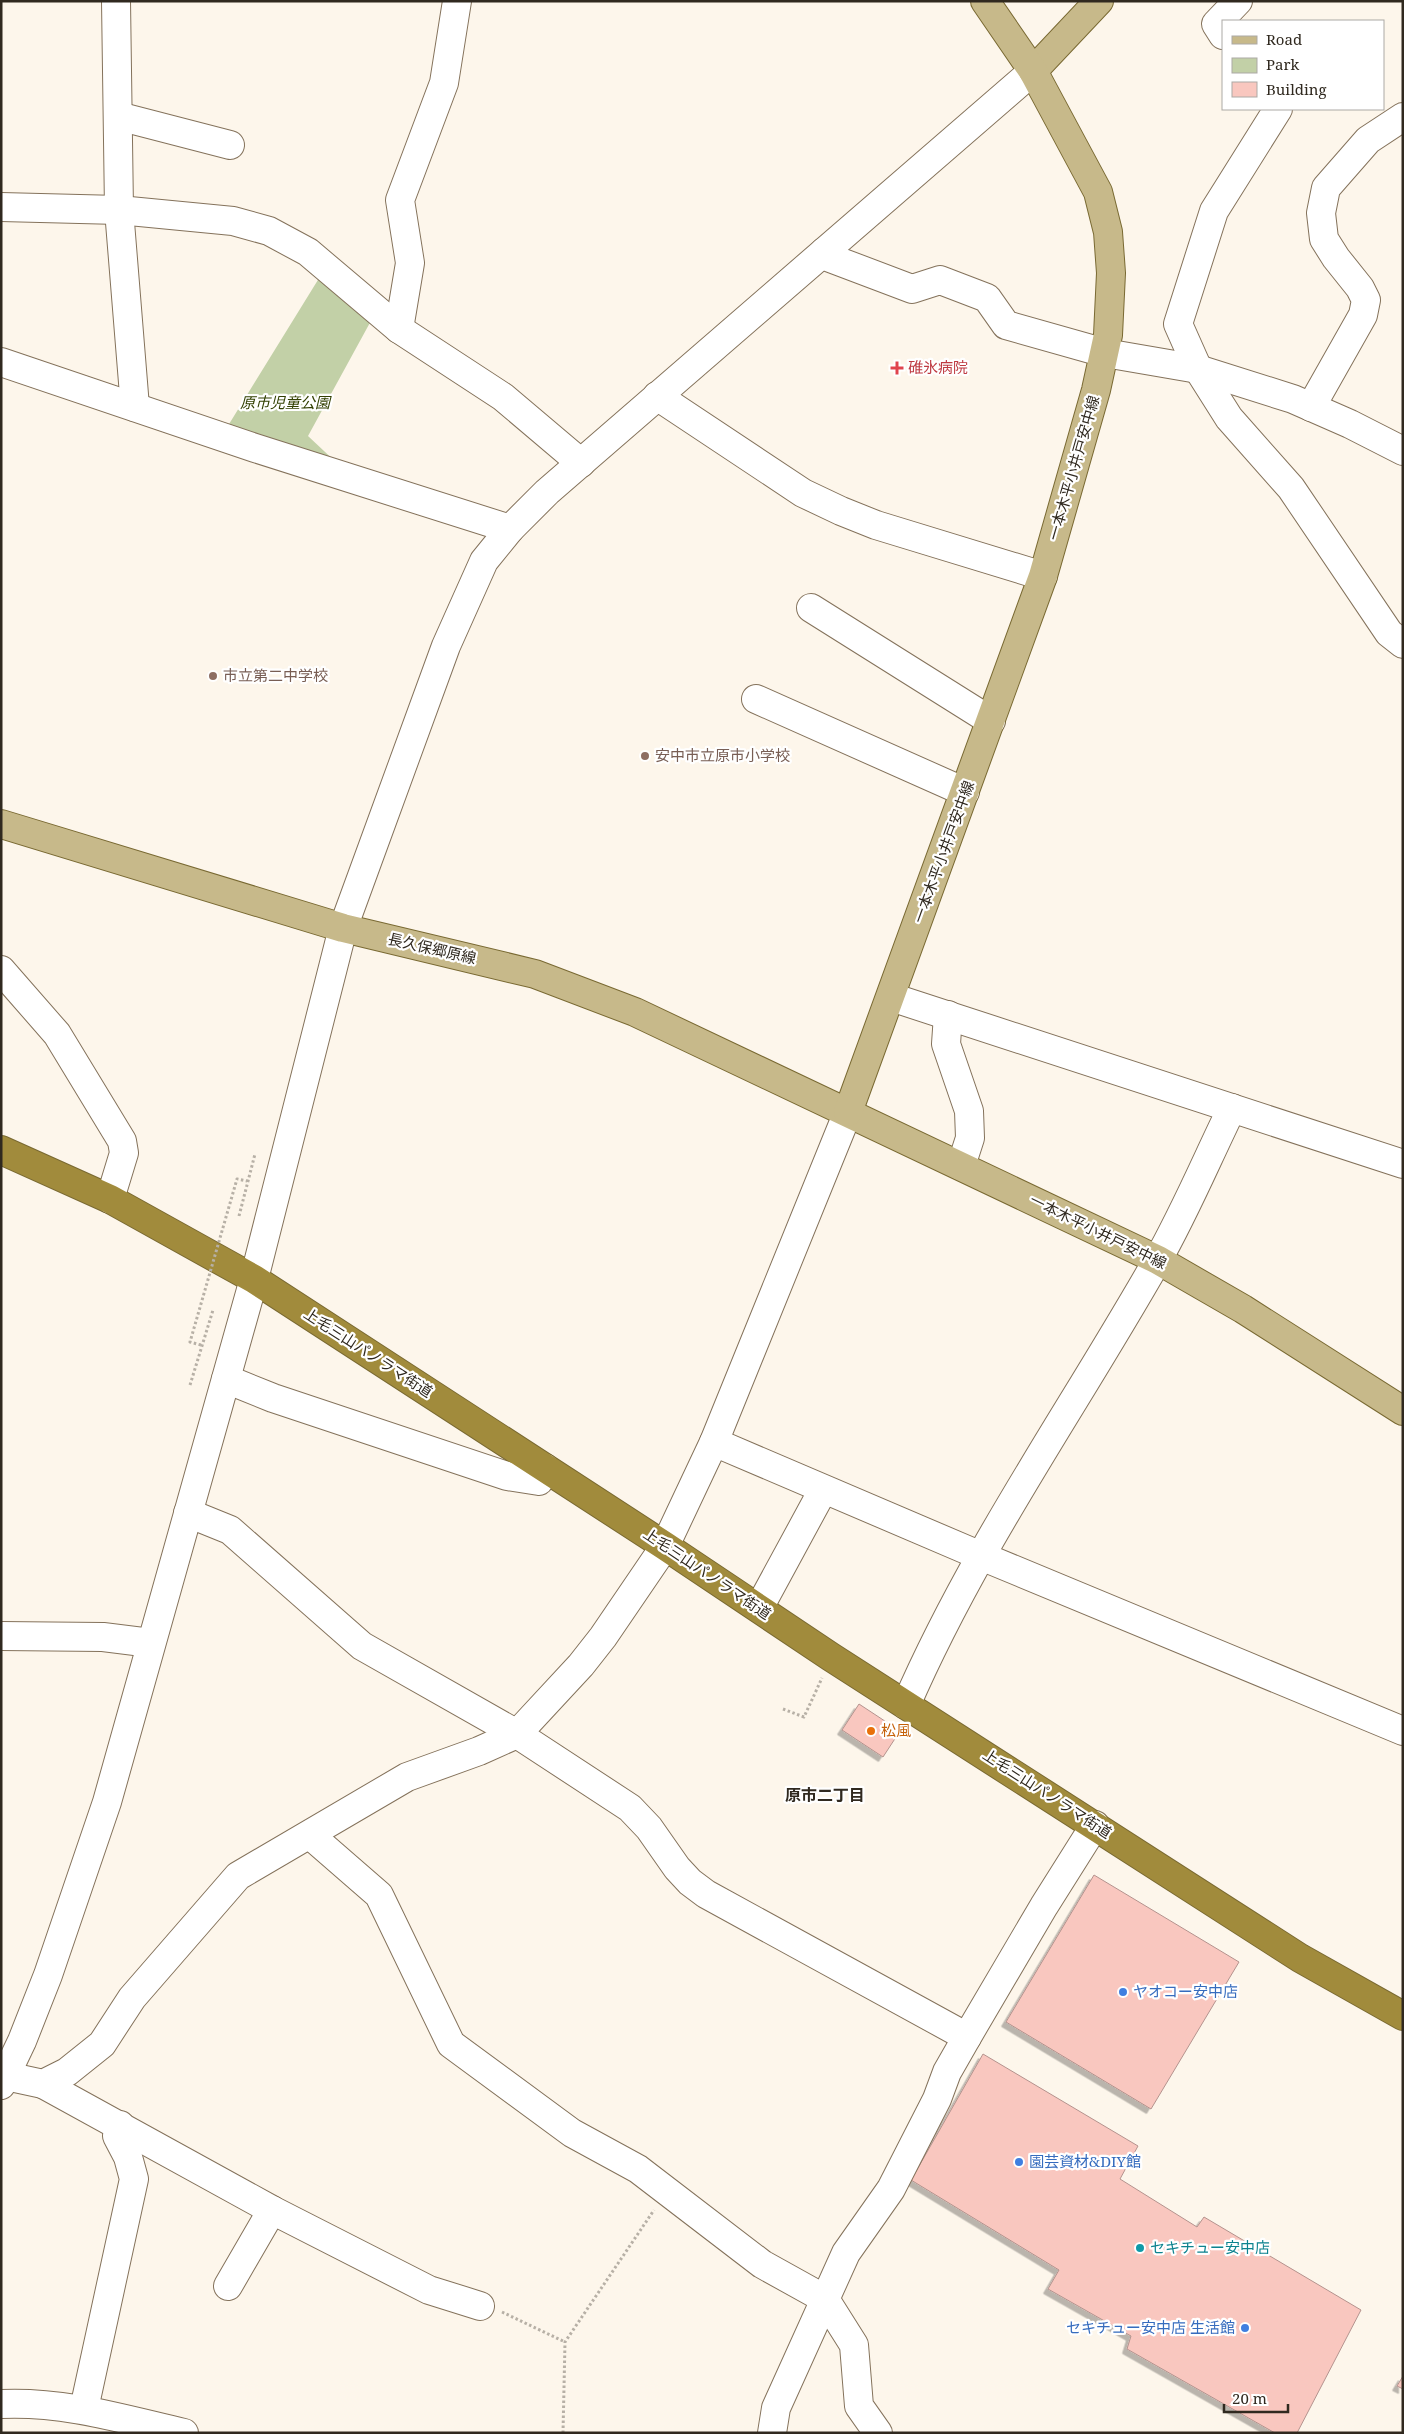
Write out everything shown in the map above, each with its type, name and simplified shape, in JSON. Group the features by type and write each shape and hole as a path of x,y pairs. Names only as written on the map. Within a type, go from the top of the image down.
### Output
{"highway":[{"name":"上毛三山パノラマ街道","path":"1,1150 110,1199 254,1279 665,1546 831,1657 1300,1958 1403,2016"}],"main road":[{"name":"一本木平小井戸安中線","path":"985,1 1033,71 1066,129 1098,192 1108,232 1111,273 1106,353 1043,576 848,1112 1158,1260 1243,1310 1403,1412"},
{"path":"1033,71 1099,1"},
{"name":"長久保郷原線","path":"1,824 343,928 534,974 635,1012 848,1112"}],"street":[{"path":"116,1 119,210 135,407"},
{"path":"400,329 410,263 400,200 444,83 457,1"},
{"path":"1222,33 1216,24 1238,1"},
{"path":"480,2306 429,2290 272,2210 43,2084 3,2082 38,2000 107,1802 254,1279 343,928 446,646 484,560 510,529 547,492 1033,71"},
{"path":"1277,110 1214,211 1178,324 1198,369 1228,418 1291,488 1389,633 1403,644"},
{"path":"118,116 230,145"},
{"path":"1311,407 1363,315 1366,300 1360,288 1336,258 1324,239 1320,214 1326,188 1368,140 1403,117"},
{"path":"1,207 119,210 233,221 269,231 308,252 400,329 503,397 581,463"},
{"path":"824,252 830,258 912,289 940,280 988,298 1006,325 1106,353 1198,369 1293,398 1403,451"},
{"path":"1,362 510,529"},
{"path":"657,396 803,494 876,525 1043,576"},
{"path":"811,608 991,722"},
{"path":"756,699 965,792"},
{"path":"1,970 57,1034 122,1141 124,1153 110,1199"},
{"path":"891,996 1403,1164"},
{"path":"948,1015 946,1044 969,1111 970,1138 961,1166"},
{"path":"906,1705 932,1644 981,1556 1158,1260 1232,1108"},
{"path":"43,2084 68,2072 102,2044 132,1998 238,1876 407,1777 479,1751 517,1734 582,1665 665,1546 714,1442 848,1112"},
{"path":"226,1379 273,1398 507,1476 539,1481 545,1468"},
{"path":"714,1442 823,1490 1403,1731"},
{"path":"759,1608 823,1490"},
{"path":"188,1513 230,1530 362,1646 517,1734 630,1808 649,1828 677,1868 690,1882 706,1894 967,2036"},
{"path":"1,1636 103,1637 151,1643"},
{"path":"772,2433 776,2408 846,2253 890,2189 937,2099 947,2072 967,2036 1044,1906 1096,1826"},
{"path":"310,1834 379,1895 451,2044 572,2133 638,2169 762,2264 825,2299 854,2345 860,2406 878,2433"},
{"path":"84,2409 134,2179 128,2157 117,2136 120,2125"},
{"path":"228,2286 272,2210"},
{"path":"1,2404 23,2403 84,2409 184,2433"}],"path":[{"path":"239,1216 247,1181 256,1154"},
{"path":"201,1345 190,1342 237,1178 247,1181"},
{"path":"190,1385 213,1310"},
{"path":"783,1709 804,1717 831,1657"},
{"path":"563,2433 565,2342 667,2191"},
{"path":"480,2306 503,2313 565,2342"}],"green space":[{"name":"原市児童公園","path":"321,275 372,319 308,436 340,466 226,429"}],"building":[{"name":"松風","path":"859,1704 900,1731 883,1757 842,1730"},
{"name":"ヤオコー安中店","path":"1094,1875 1239,1962 1151,2109 1006,2022"},
{"name":"セキチュー安中店","path":"983,2054 1138,2146 1120,2179 1197,2227 1204,2217 1361,2310 1297,2433 1275,2433 1127,2349 1131,2336 1048,2289 1059,2270 911,2180"},
{"path":"1403,2376 1403,2389 1397,2386"}],"place":[{"name":"碓氷病院","path":"897,368"},
{"name":"市立第二中学校","path":"213,676"},
{"name":"安中市立原市小学校","path":"645,756"},
{"name":"松風","path":"871,1731"},
{"name":"ヤオコー安中店","path":"1123,1992"},
{"name":"園芸資材&DIY館","path":"1019,2162"},
{"name":"セキチュー安中店","path":"1140,2248"},
{"name":"セキチュー安中店 生活館","path":"1245,2328"}],"district":[{"name":"原市二丁目","path":"825,1795"}]}
